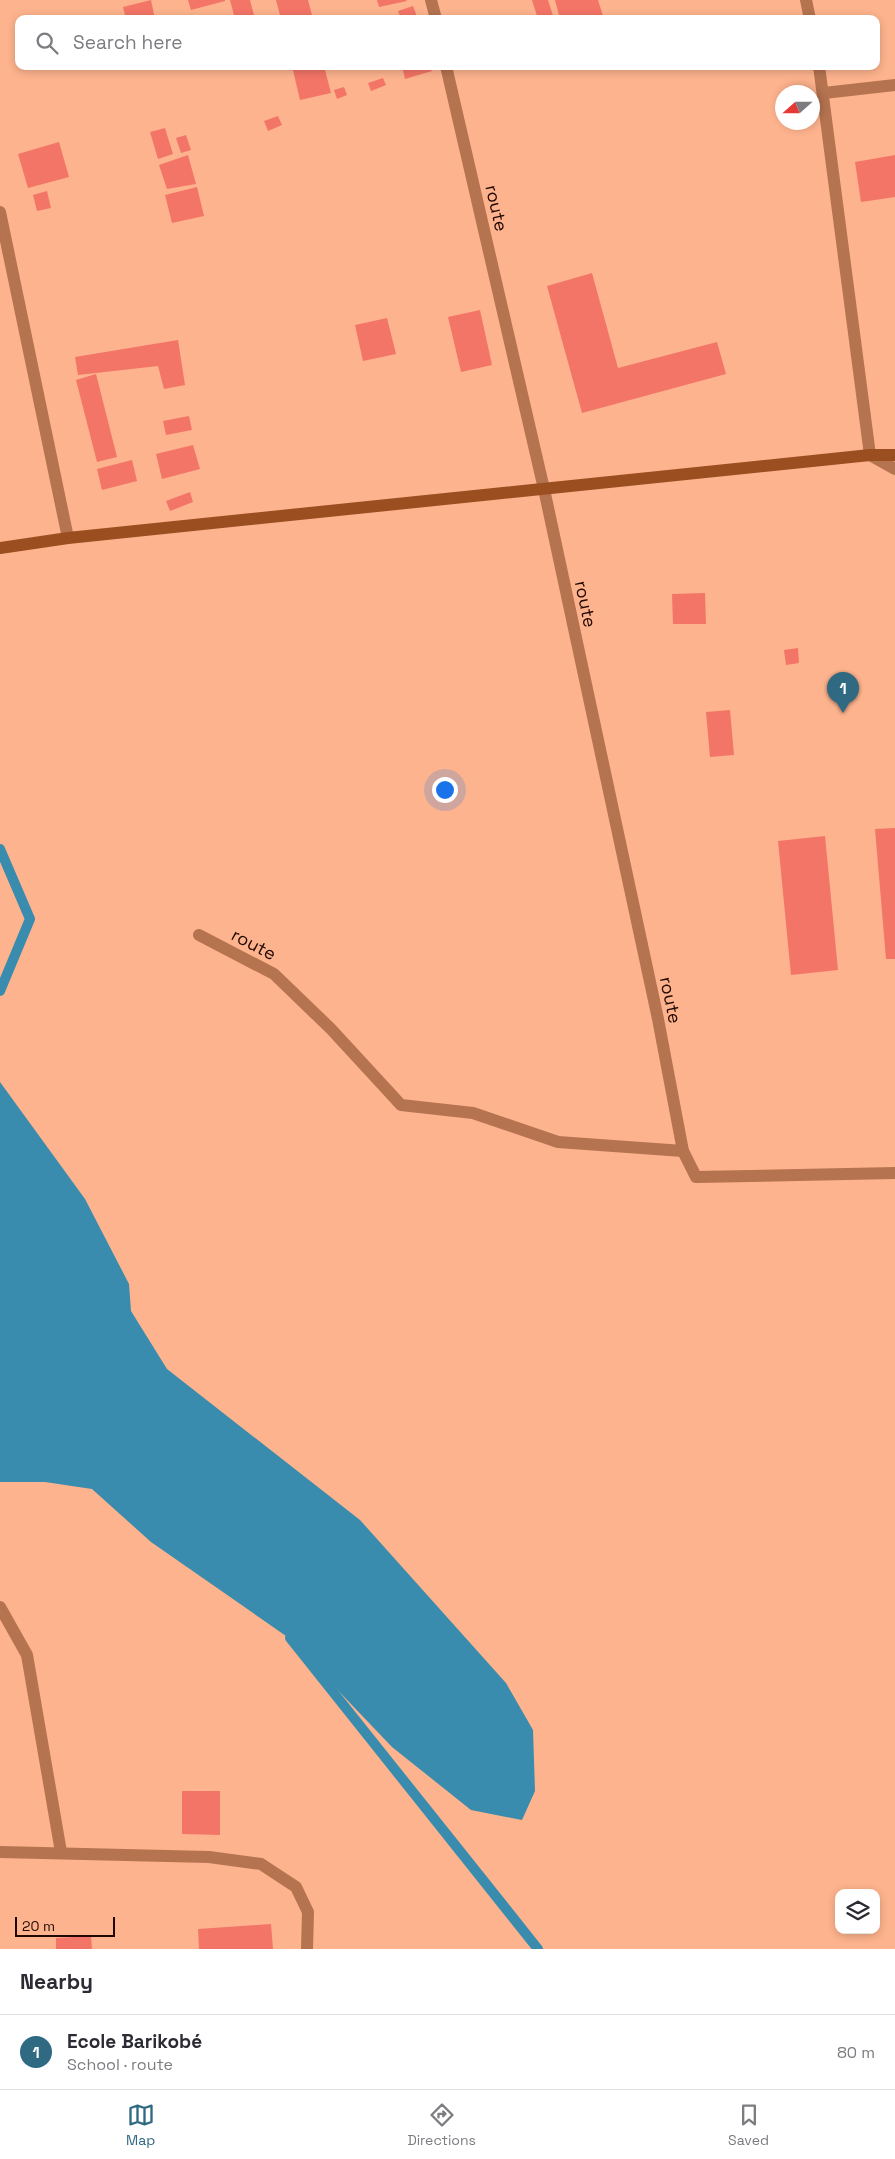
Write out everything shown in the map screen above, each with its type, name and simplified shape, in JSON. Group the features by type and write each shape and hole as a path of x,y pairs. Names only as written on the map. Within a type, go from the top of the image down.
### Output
{"street":[{"path":"431,0 435,15"},
{"path":"806,0 809,15"},
{"name":"route","path":"447,70 544,489 658,1019 683,1150 696,1176 895,1173"},
{"path":"820,70 870,455"},
{"path":"824,93 895,85"},
{"path":"0,212 68,538"},
{"path":"870,455 895,469"},
{"path":"0,548 68,538 870,455 895,455"},
{"name":"route","path":"199,935 274,974 331,1029 400,1105 474,1113 558,1142 683,1150"},
{"path":"0,1607 27,1655 61,1852"},
{"path":"0,1852 209,1857 261,1864 296,1886 308,1912 307,1949"}],"water":[{"path":"0,1082 85,1199 129,1284 131,1311 167,1369 360,1520 506,1683 533,1730 535,1791 522,1820 471,1810 392,1747 286,1636 151,1542 92,1489 45,1482 0,1482"}],"building":[{"path":"151,0 154,15 125,15 123,7"},
{"path":"188,0 225,0 225,1 191,10"},
{"path":"230,0 250,0 254,15 234,15"},
{"path":"276,0 308,0 312,15 280,15"},
{"path":"377,0 406,0 407,1 379,7"},
{"path":"532,0 548,0 553,15 537,15"},
{"path":"555,0 598,0 603,15 559,15"},
{"path":"413,6 416,15 400,15 398,11"},
{"path":"293,70 325,70 331,93 300,100"},
{"path":"403,70 432,71 405,79"},
{"path":"383,78 386,85 371,91 368,83"},
{"path":"344,87 347,95 337,99 334,90"},
{"path":"278,116 282,125 268,131 264,121"},
{"path":"165,128 173,154 158,159 150,132"},
{"path":"186,135 191,150 181,153 176,138"},
{"path":"59,142 69,177 28,188 18,154"},
{"path":"188,155 196,184 167,189 159,165"},
{"path":"895,155 895,197 861,202 855,162"},
{"path":"197,187 204,216 172,223 165,195"},
{"path":"47,191 51,208 37,211 33,195"},
{"path":"592,273 618,368 717,342 726,374 582,413 547,286"},
{"path":"480,310 492,365 461,372 448,317"},
{"path":"387,318 396,354 363,361 355,325"},
{"path":"178,340 185,385 164,389 158,366 78,375 75,357"},
{"path":"96,374 117,457 97,462 76,380"},
{"path":"189,416 192,430 166,435 163,421"},
{"path":"193,445 200,469 162,479 156,454"},
{"path":"132,460 137,481 102,490 97,469"},
{"path":"190,492 193,502 170,511 166,501"},
{"path":"705,593 706,624 673,624 672,594"},
{"path":"798,648 799,663 786,665 784,650"},
{"path":"730,710 734,755 710,757 706,712"},
{"path":"895,828 895,959 886,959 875,829"},
{"path":"825,836 838,970 791,975 778,841"},
{"path":"182,1791 220,1791 220,1835 182,1834"},
{"path":"271,1924 273,1949 199,1949 198,1929"},
{"path":"91,1936 92,1949 56,1949 56,1938"}],"waterway":[{"path":"0,849 30,919 0,991"},
{"path":"290,1638 538,1949"}],"place":[{"name":"Ecole Barikobé","path":"843,713"}]}
